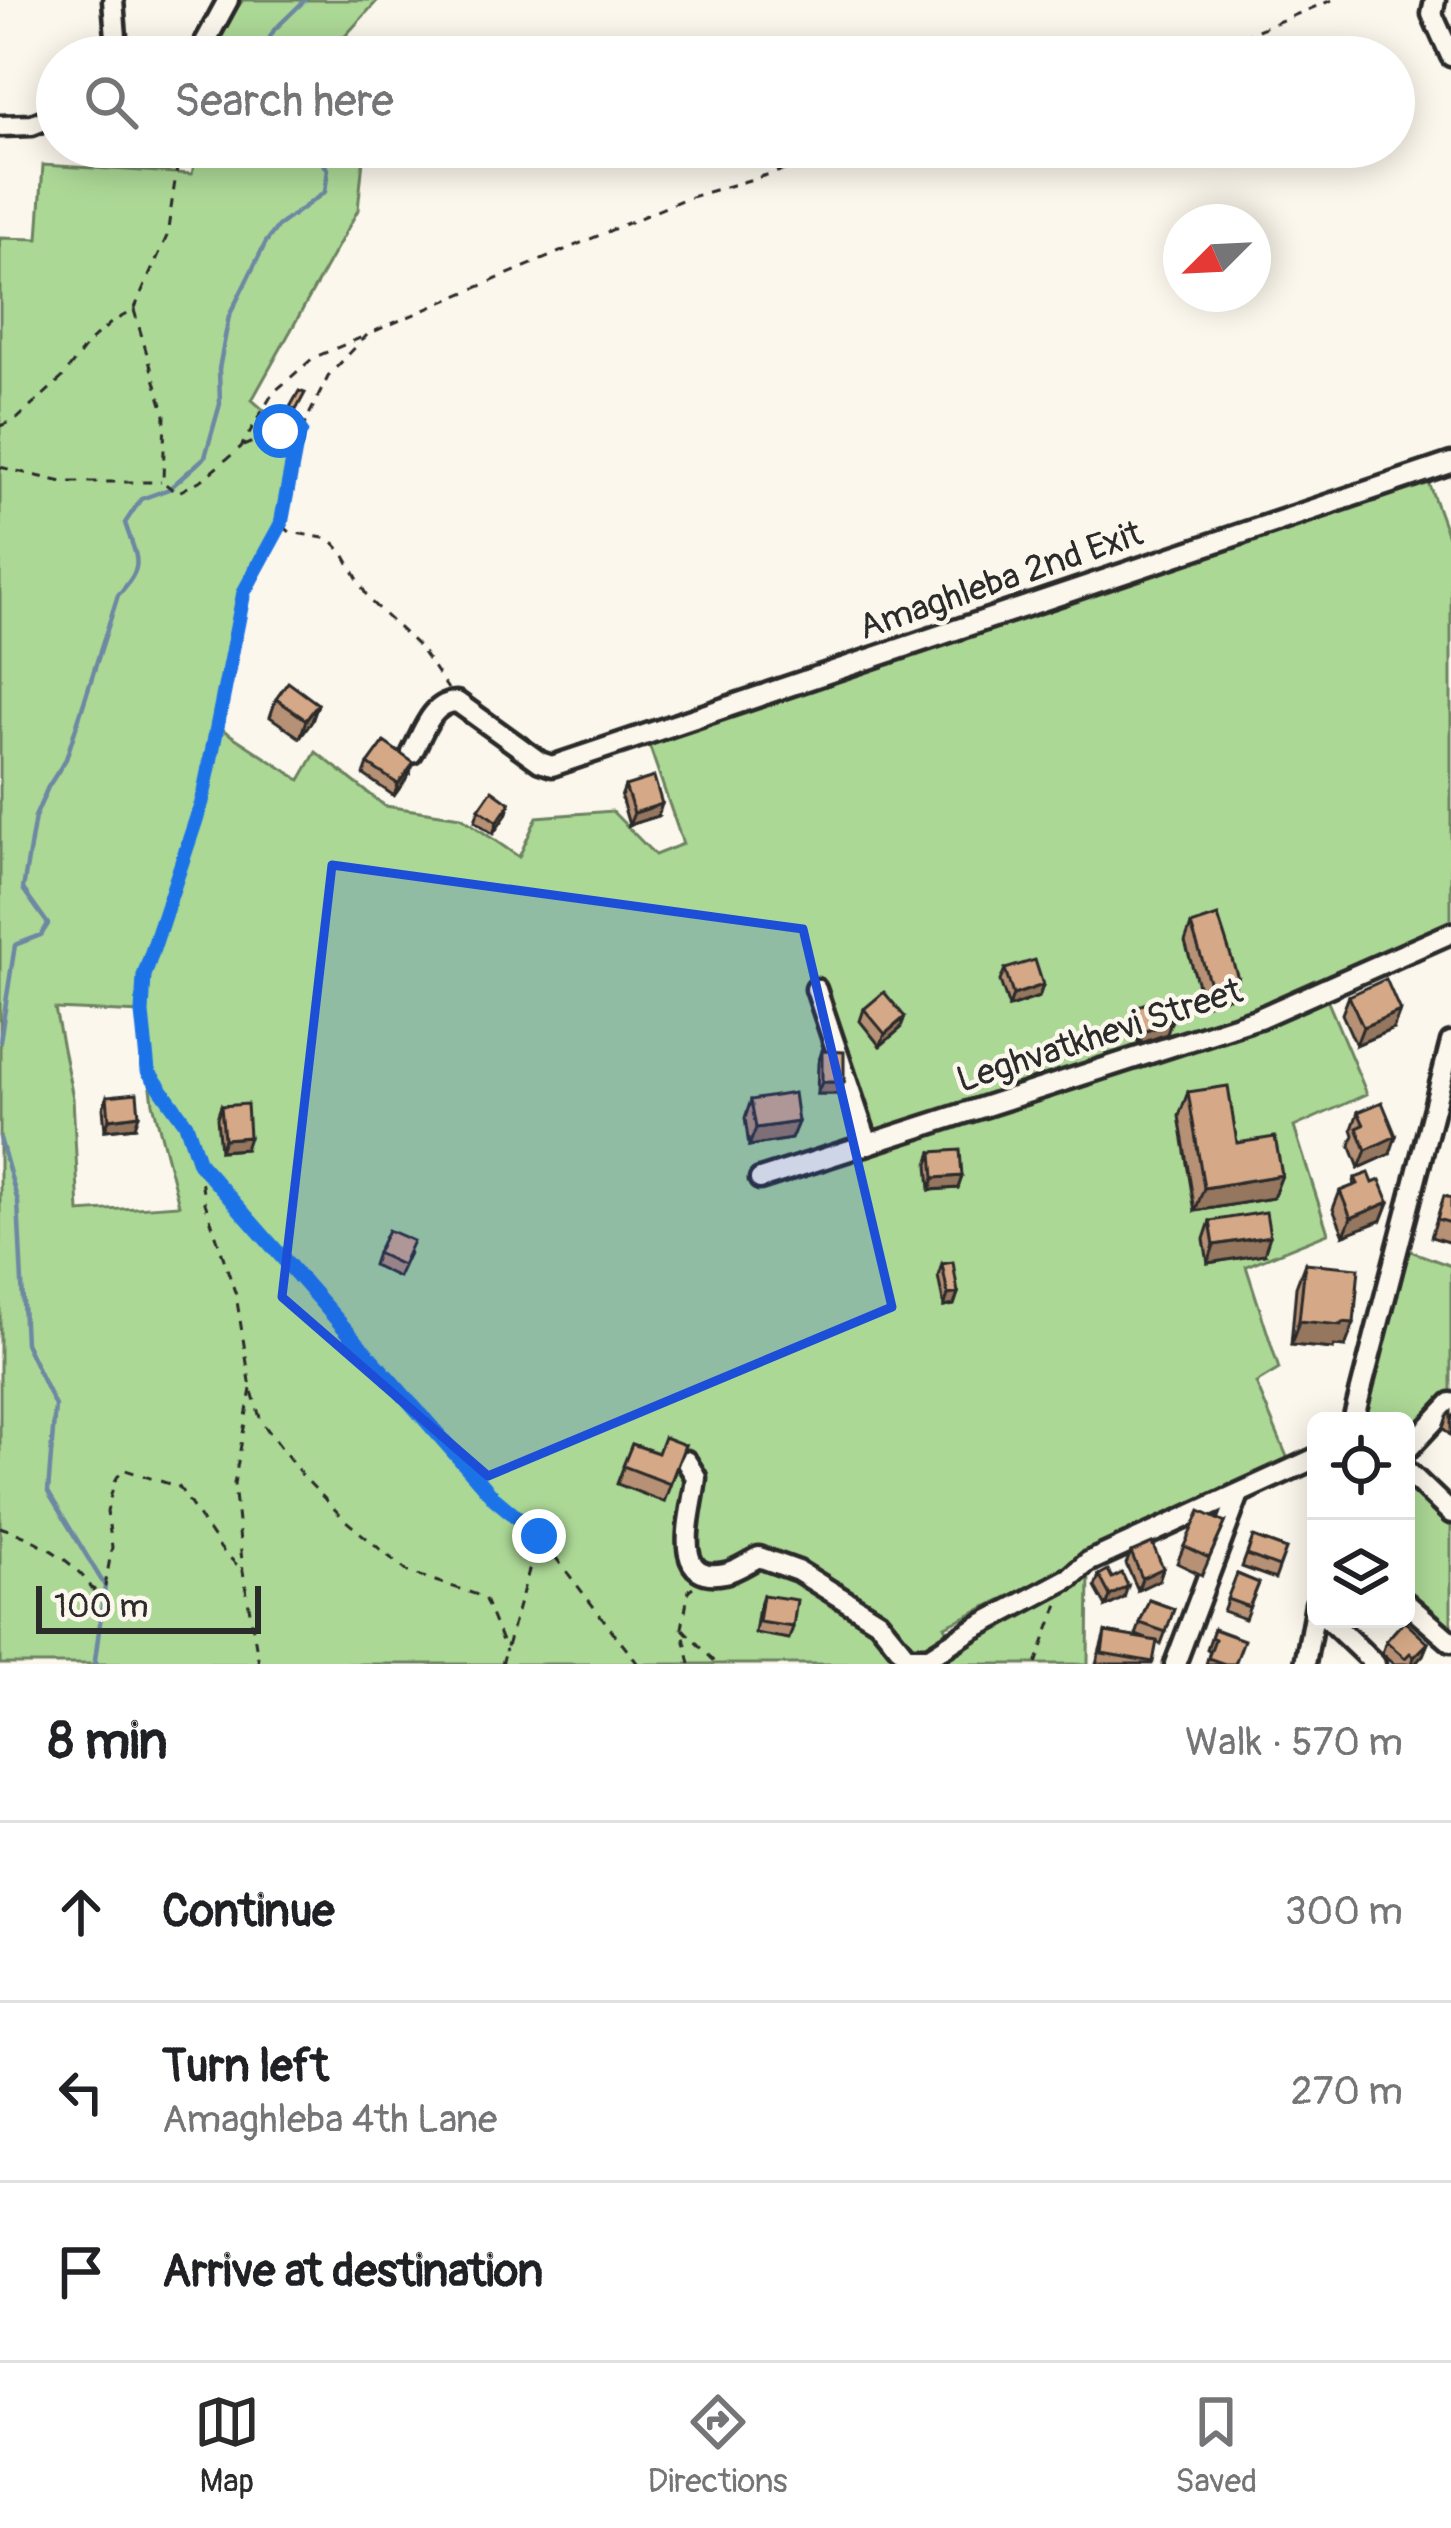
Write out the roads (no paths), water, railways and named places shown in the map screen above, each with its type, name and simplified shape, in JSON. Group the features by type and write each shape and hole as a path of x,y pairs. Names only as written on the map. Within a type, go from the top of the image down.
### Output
{"street":[{"path":"113,0 116,36"},
{"path":"208,36 228,0"},
{"path":"1435,0 1432,14 1451,56"},
{"path":"0,126 36,123"},
{"name":"Amaghleba 2nd Exit","path":"412,753 438,707 457,702 552,766 1451,463"},
{"name":"Leghvatkhevi Street","path":"760,1179 1259,1018 1451,933"},
{"path":"816,989 868,1144"},
{"path":"1356,1412 1442,1110 1451,1042"},
{"path":"1415,1441 1451,1403"},
{"path":"686,1461 696,1477 686,1550 695,1568 708,1575 730,1573 759,1557 798,1571 878,1621 907,1657 929,1658 1071,1577 1088,1562 1307,1462"},
{"path":"1415,1478 1451,1513"},
{"path":"1175,1664 1239,1494"},
{"path":"1415,1611 1451,1642"},
{"path":"1305,1664 1312,1628"},
{"path":"1337,1628 1375,1664"}],"waterway":[{"path":"271,36 305,0"},
{"path":"0,1041 15,945 41,935 48,924 23,889 35,817 66,759 118,595 136,569 125,523 141,499 169,489 205,457 220,404 219,369 229,316 278,226 325,192 327,168"},
{"path":"0,1138 18,1202 25,1343 55,1406 48,1492 105,1586 97,1664"}]}
